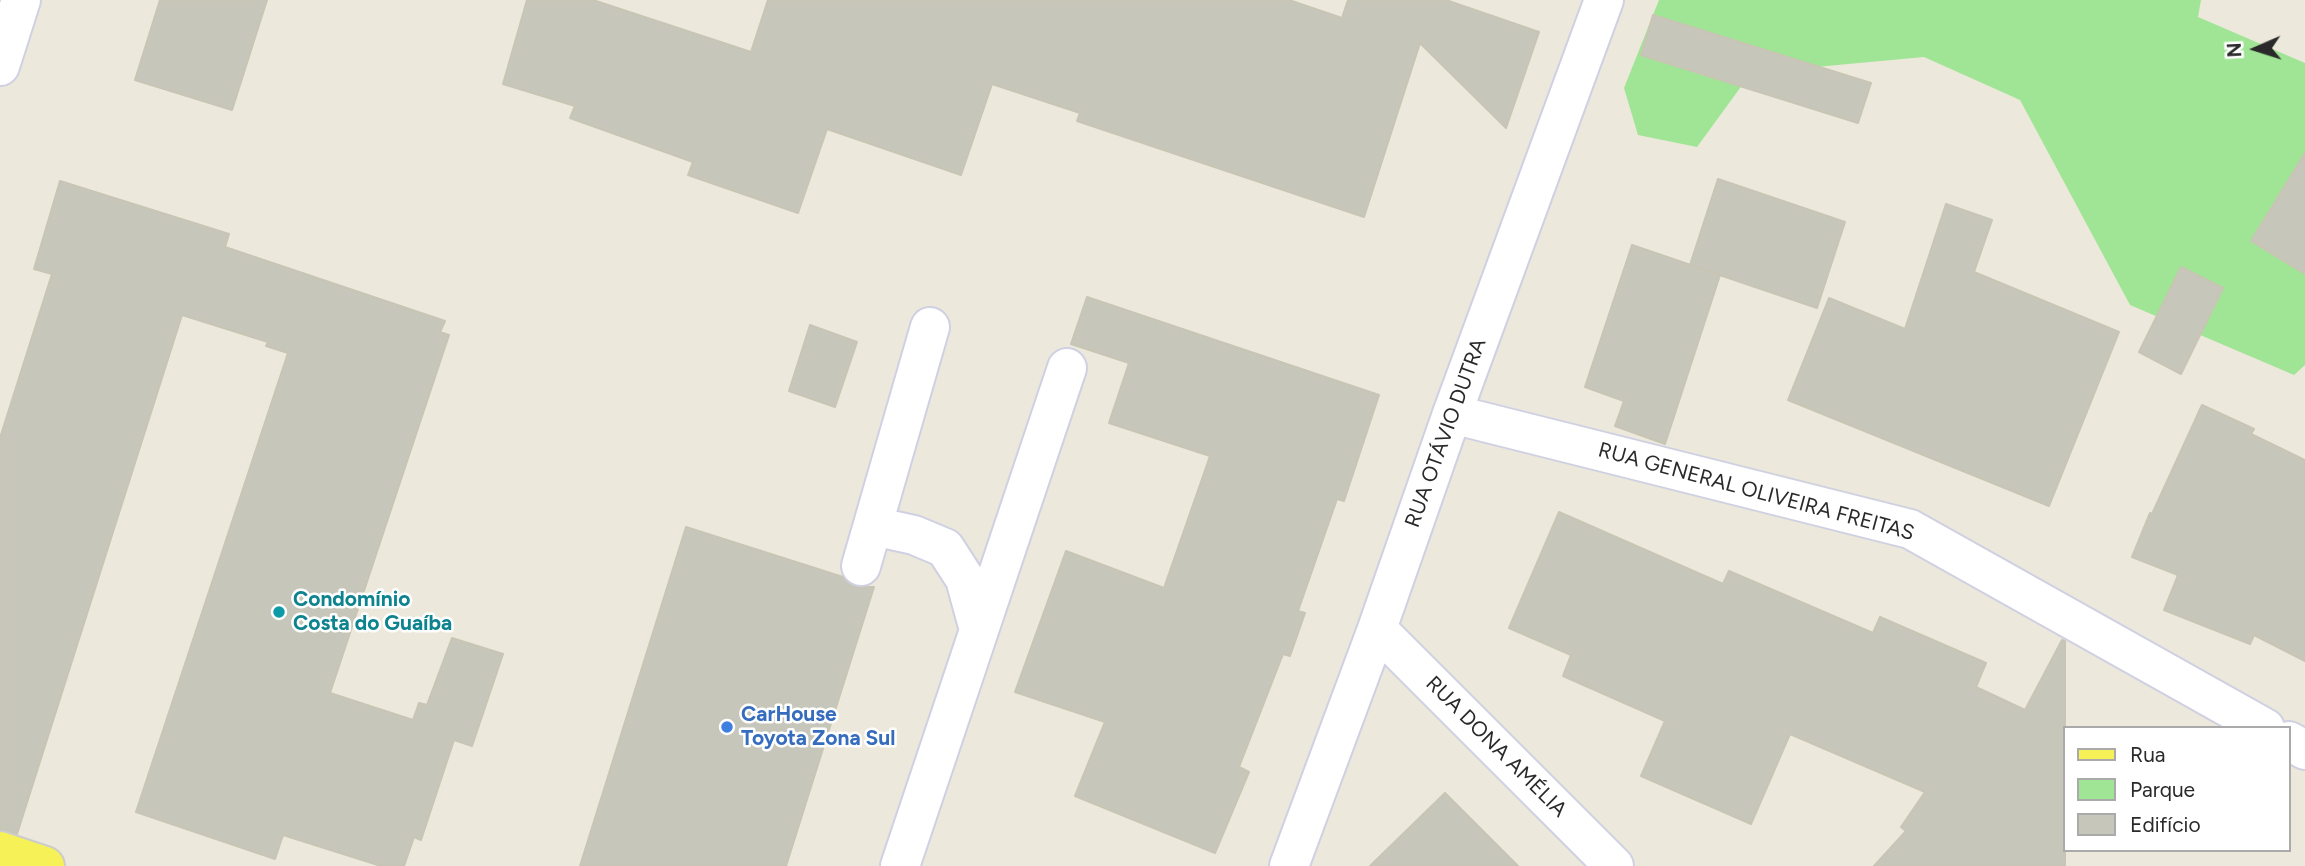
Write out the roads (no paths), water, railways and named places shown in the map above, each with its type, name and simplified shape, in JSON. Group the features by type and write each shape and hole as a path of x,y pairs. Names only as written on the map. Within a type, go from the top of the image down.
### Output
{"main road":[{"path":"0,851 45,866"}],"street":[{"path":"0,66 21,0"},
{"name":"RUA OTÁVIO DUTRA","path":"1289,866 1604,0"},
{"path":"861,566 930,327"},
{"path":"900,866 1067,368"},
{"name":"RUA GENERAL OLIVEIRA FREITAS","path":"1452,414 1910,528 2261,726"},
{"path":"873,526 914,535 945,548 965,579 979,629"},
{"name":"RUA DONA AMÉLIA","path":"1377,629 1614,866"}],"place":[{"name":"Condomínio Costa do Guaíba","path":"279,612"},
{"name":"CarHouse Toyota Zona Sul","path":"727,727"}]}
